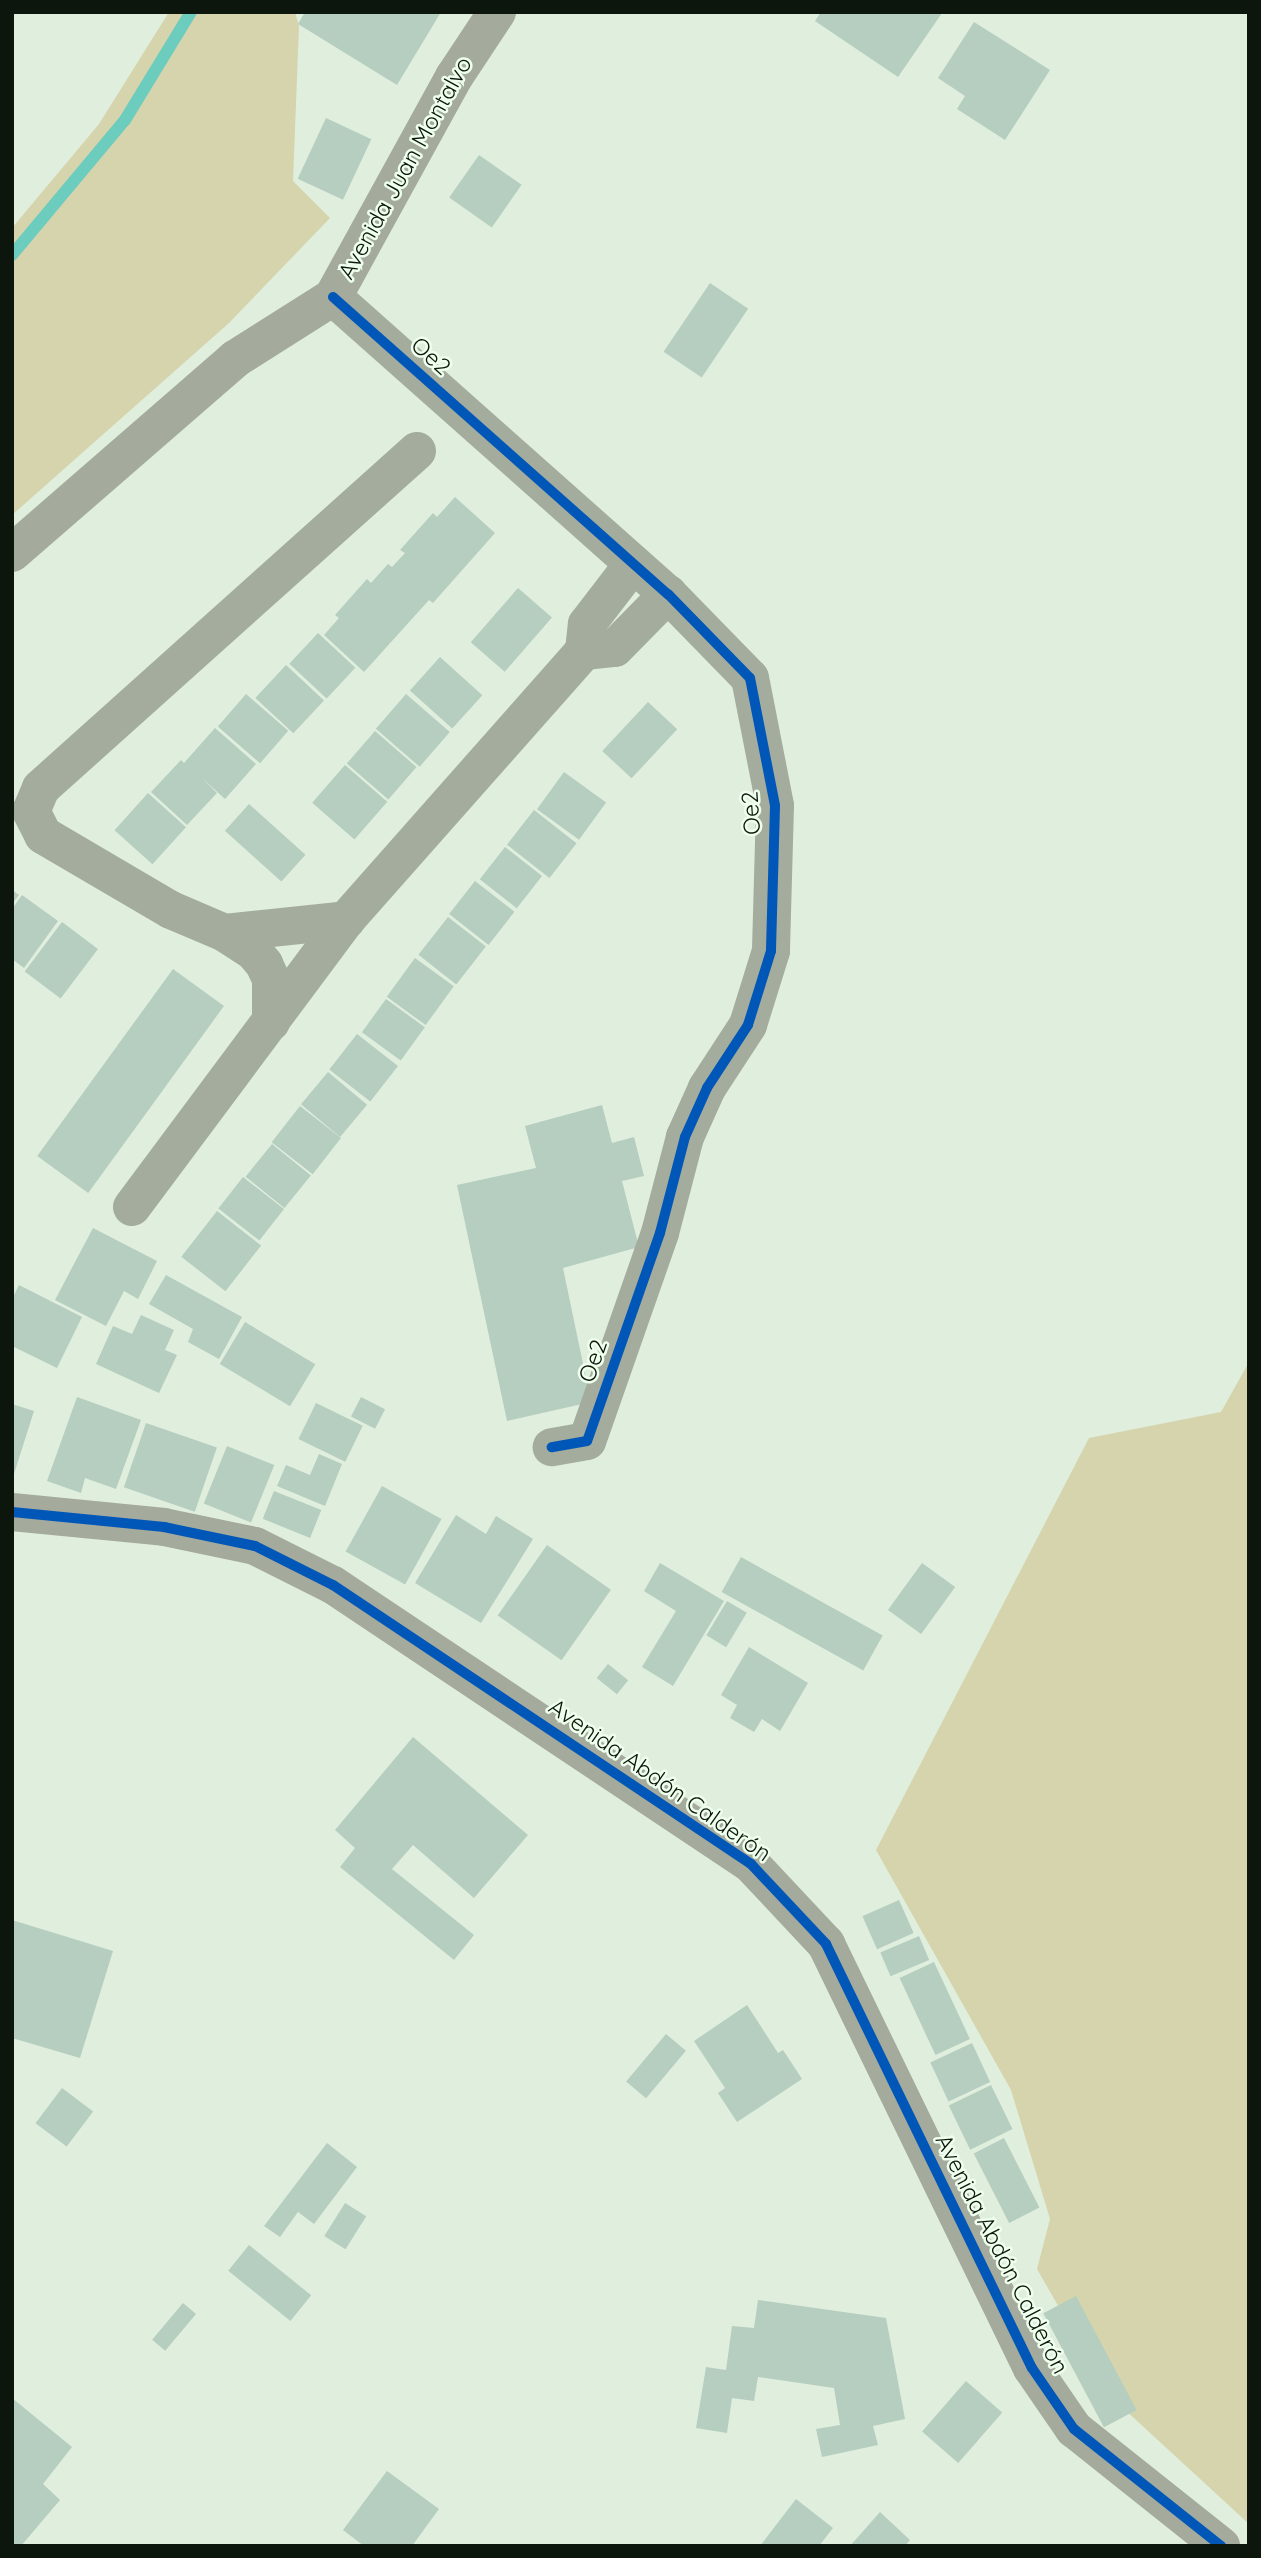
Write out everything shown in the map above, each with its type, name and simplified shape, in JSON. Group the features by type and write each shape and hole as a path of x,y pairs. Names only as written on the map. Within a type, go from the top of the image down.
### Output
{"street":[{"name":"Avenida Juan Montalvo","path":"12,553 235,359 333,297 454,77 496,12"},
{"name":"Oe2","path":"333,297 668,594 750,678 775,806 771,951 748,1025 707,1088 685,1137 660,1233 587,1441 552,1447"},
{"path":"271,1022 271,979 254,952 225,933 171,910 44,835 31,811 41,788 417,451"},
{"path":"132,1207 346,920 584,651 587,624 634,564"},
{"path":"584,651 615,648 668,594"},
{"path":"225,933 346,920"},
{"name":"Avenida Abdón Calderón","path":"12,1512 164,1527 255,1546 333,1585 751,1864 826,1944 1032,2368 1074,2429 1221,2546"}],"green space":[{"path":"169,12 295,12 299,26 293,181 330,218 229,323 12,515 12,228 99,124"},
{"path":"1249,1362 1249,2524 1110,2396 1037,2269 1050,2219 1011,2090 876,1850 1089,1438 1221,1412"}],"building":[{"path":"305,12 441,12 397,85 298,24"},
{"path":"821,12 942,13 898,77 815,21"},
{"path":"974,22 1050,70 1005,140 957,109 965,96 938,78"},
{"path":"326,118 371,139 343,200 298,179"},
{"path":"479,155 522,185 492,227 449,198"},
{"path":"710,283 748,309 702,378 664,352"},
{"path":"455,497 495,533 433,603 429,600 364,672 324,635 339,618 335,615 367,579 371,583 388,564 392,567 405,553 400,550 433,513 437,517"},
{"path":"518,588 552,618 505,672 471,642"},
{"path":"318,633 355,668 327,698 289,664"},
{"path":"440,657 482,695 452,729 410,690"},
{"path":"286,665 324,700 293,733 255,698"},
{"path":"246,694 288,731 260,763 218,726"},
{"path":"406,694 450,732 420,767 376,729"},
{"path":"648,702 677,729 632,778 602,751"},
{"path":"215,728 256,764 225,799 202,778 217,793 187,825 151,792 181,760 184,763"},
{"path":"375,731 417,767 388,800 347,763"},
{"path":"345,765 387,802 354,839 312,803"},
{"path":"564,772 606,803 579,840 537,809"},
{"path":"148,793 186,827 152,864 115,830"},
{"path":"249,804 305,855 281,882 225,831"},
{"path":"534,810 577,843 549,878 507,845"},
{"path":"505,847 542,876 517,908 480,879"},
{"path":"475,881 514,912 489,945 449,914"},
{"path":"12,890 19,895 12,904"},
{"path":"22,895 58,921 24,968 12,959 12,909"},
{"path":"448,917 486,947 456,984 418,955"},
{"path":"62,922 98,949 61,999 25,972"},
{"path":"415,958 454,986 426,1025 387,997"},
{"path":"173,969 224,1006 88,1193 37,1156"},
{"path":"386,999 425,1027 401,1060 362,1032"},
{"path":"357,1034 398,1066 370,1101 329,1069"},
{"path":"328,1072 367,1105 340,1137 301,1104"},
{"path":"602,1105 612,1143 634,1137 644,1176 622,1181 639,1247 563,1268 591,1402 507,1421 457,1185 536,1168 525,1126"},
{"path":"300,1106 341,1138 313,1174 272,1142"},
{"path":"272,1144 311,1175 284,1208 246,1177"},
{"path":"243,1177 284,1209 259,1241 218,1209"},
{"path":"217,1211 261,1245 225,1291 181,1257"},
{"path":"93,1228 157,1261 138,1299 124,1291 106,1326 55,1300"},
{"path":"166,1275 242,1317 219,1359 188,1342 193,1329 149,1304"},
{"path":"19,1285 82,1317 57,1368 12,1346 12,1299"},
{"path":"141,1315 174,1330 165,1350 177,1355 159,1393 96,1364 113,1326 132,1334"},
{"path":"245,1322 315,1364 290,1406 220,1364"},
{"path":"77,1397 141,1420 116,1489 85,1478 81,1493 47,1481"},
{"path":"361,1397 385,1409 375,1429 351,1417"},
{"path":"316,1403 363,1426 345,1462 298,1439"},
{"path":"12,1404 34,1411 13,1477 12,1477"},
{"path":"146,1423 217,1447 195,1512 124,1487"},
{"path":"227,1446 274,1465 251,1523 204,1503"},
{"path":"319,1454 342,1464 325,1506 277,1486 286,1465 310,1475"},
{"path":"382,1486 441,1519 405,1585 346,1552"},
{"path":"274,1491 321,1510 310,1538 263,1519"},
{"path":"456,1515 486,1534 496,1516 533,1539 481,1623 415,1583"},
{"path":"547,1545 611,1590 562,1660 498,1615"},
{"path":"741,1557 883,1636 863,1671 722,1592"},
{"path":"660,1563 724,1601 673,1686 642,1667 676,1611 644,1591"},
{"path":"922,1563 955,1587 921,1634 888,1610"},
{"path":"727,1601 747,1613 726,1647 706,1635"},
{"path":"749,1647 808,1683 780,1731 762,1719 754,1732 730,1718 737,1705 721,1695"},
{"path":"608,1664 628,1680 617,1694 597,1678"},
{"path":"413,1737 528,1835 474,1898 413,1845 392,1869 474,1935 454,1960 340,1867 355,1848 335,1830"},
{"path":"899,1900 914,1933 877,1949 862,1916"},
{"path":"12,1920 113,1951 80,2058 12,2038"},
{"path":"919,1936 929,1960 890,1976 880,1952"},
{"path":"934,1962 970,2039 935,2055 900,1978"},
{"path":"747,2005 778,2053 783,2050 802,2079 737,2122 718,2093 725,2088 694,2041"},
{"path":"666,2034 686,2051 646,2098 626,2081"},
{"path":"972,2043 990,2082 948,2101 930,2062"},
{"path":"991,2085 1012,2129 970,2150 949,2106"},
{"path":"62,2088 93,2111 67,2147 36,2123"},
{"path":"1004,2138 1039,2207 1009,2223 974,2153"},
{"path":"327,2143 357,2167 314,2224 298,2212 280,2237 264,2226"},
{"path":"345,2203 366,2216 346,2249 324,2236"},
{"path":"249,2245 311,2295 290,2321 228,2271"},
{"path":"1076,2296 1137,2410 1104,2427 1043,2313"},
{"path":"758,2300 886,2318 905,2419 873,2426 878,2445 822,2457 816,2429 840,2425 834,2388 758,2377 754,2401 732,2398 727,2433 696,2428 706,2367 726,2370 732,2326 754,2328"},
{"path":"183,2303 196,2314 165,2351 152,2340"},
{"path":"966,2381 1002,2412 958,2463 922,2432"},
{"path":"12,2398 72,2447 43,2484 60,2500 21,2546 12,2546"},
{"path":"387,2471 439,2509 412,2546 364,2546 343,2530"},
{"path":"796,2499 833,2528 819,2546 760,2546"},
{"path":"880,2512 910,2540 905,2546 850,2546"}],"waterway":[{"path":"12,255 125,120 191,12"}],"cycle path":[{"path":"333,297 668,594 750,678 775,806 771,951 748,1025 707,1088 685,1137 660,1233 587,1441 552,1447"},
{"path":"12,1512 164,1527 255,1546 333,1585 751,1864 826,1944 1032,2368 1074,2429 1221,2546"}]}
